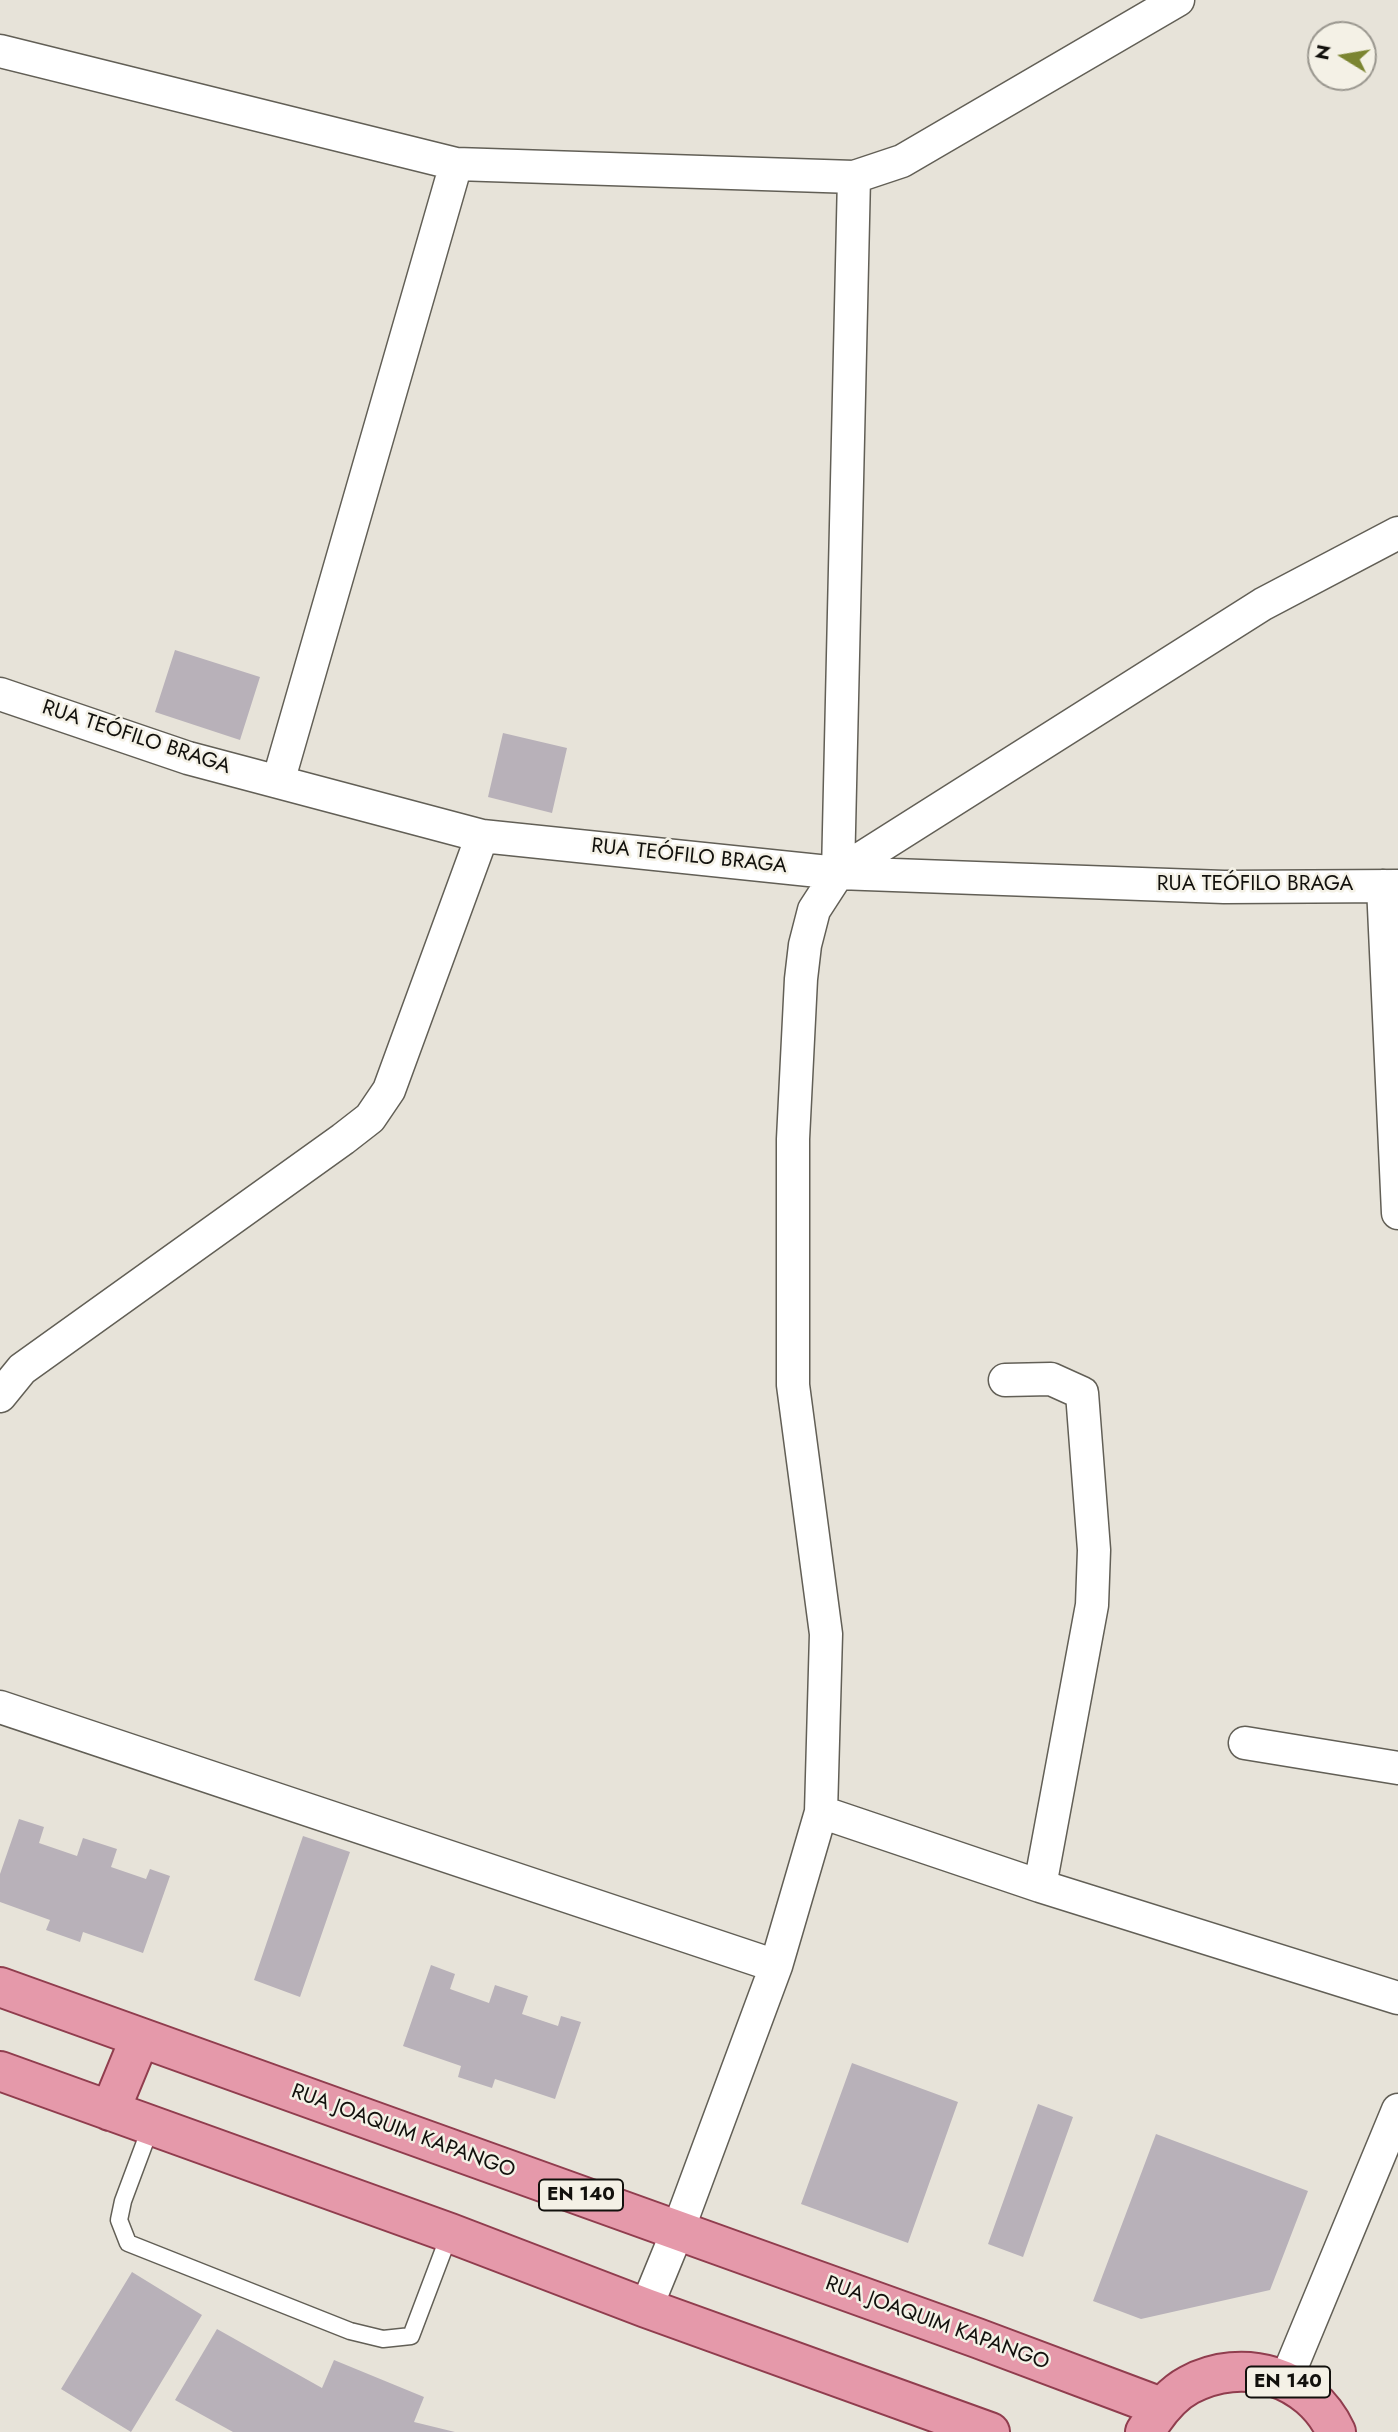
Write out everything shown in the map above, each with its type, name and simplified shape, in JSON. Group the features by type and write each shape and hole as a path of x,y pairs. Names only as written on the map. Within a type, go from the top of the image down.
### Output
{"main road":[{"name":"RUA JOAQUIM KAPANGO","path":"0,1987 678,2230 1153,2420"},
{"path":"110,2111 140,2038"},
{"path":"0,2071 990,2432"},
{"name":"EN 140","path":"1153,2420 1187,2385 1219,2373 1254,2371 1286,2380 1310,2396 1330,2418 1336,2432"}],"street":[{"path":"0,51 456,164 855,177 902,161 1178,0"},
{"path":"278,782 456,164"},
{"path":"838,873 855,177"},
{"path":"646,2308 678,2230 776,1966 821,1812 826,1634 793,1385 793,1139 805,945 814,910 838,873 1263,604 1398,533"},
{"name":"RUA TEÓFILO BRAGA","path":"0,694 188,758 482,836 838,873 1224,887 1390,886"},
{"path":"0,1396 22,1369 370,1118 389,1090 482,836"},
{"path":"1390,886 1398,1213"},
{"path":"1005,1380 1051,1379 1082,1393 1094,1550 1092,1605 1040,1886"},
{"path":"0,1707 776,1966"},
{"path":"1245,1743 1398,1768"},
{"path":"821,1812 1040,1886 1398,1998"},
{"path":"1286,2380 1398,2109"}],"lane":[{"path":"151,2125 122,2202 119,2220 128,2243 350,2331 383,2339 411,2336 450,2233"}],"building":[{"path":"175,650 260,677 240,740 155,712"},
{"path":"503,733 567,748 552,813 488,797"},
{"path":"19,1819 44,1827 39,1843 77,1856 83,1838 117,1849 111,1867 146,1879 150,1869 170,1876 143,1953 83,1932 80,1942 46,1930 50,1920 0,1902 0,1874"},
{"path":"303,1836 350,1852 300,1997 254,1980"},
{"path":"431,1965 455,1974 450,1989 489,2003 495,1985 528,1996 522,2014 558,2026 561,2016 581,2022 555,2099 495,2079 492,2088 458,2077 461,2066 403,2046"},
{"path":"852,2063 958,2102 908,2243 801,2204"},
{"path":"1038,2104 1073,2117 1023,2257 988,2244"},
{"path":"1156,2134 1308,2191 1270,2290 1141,2319 1093,2301"},
{"path":"132,2272 202,2315 131,2432 61,2389"},
{"path":"217,2329 322,2388 334,2360 424,2397 414,2422 455,2432 233,2432 175,2400"}]}
